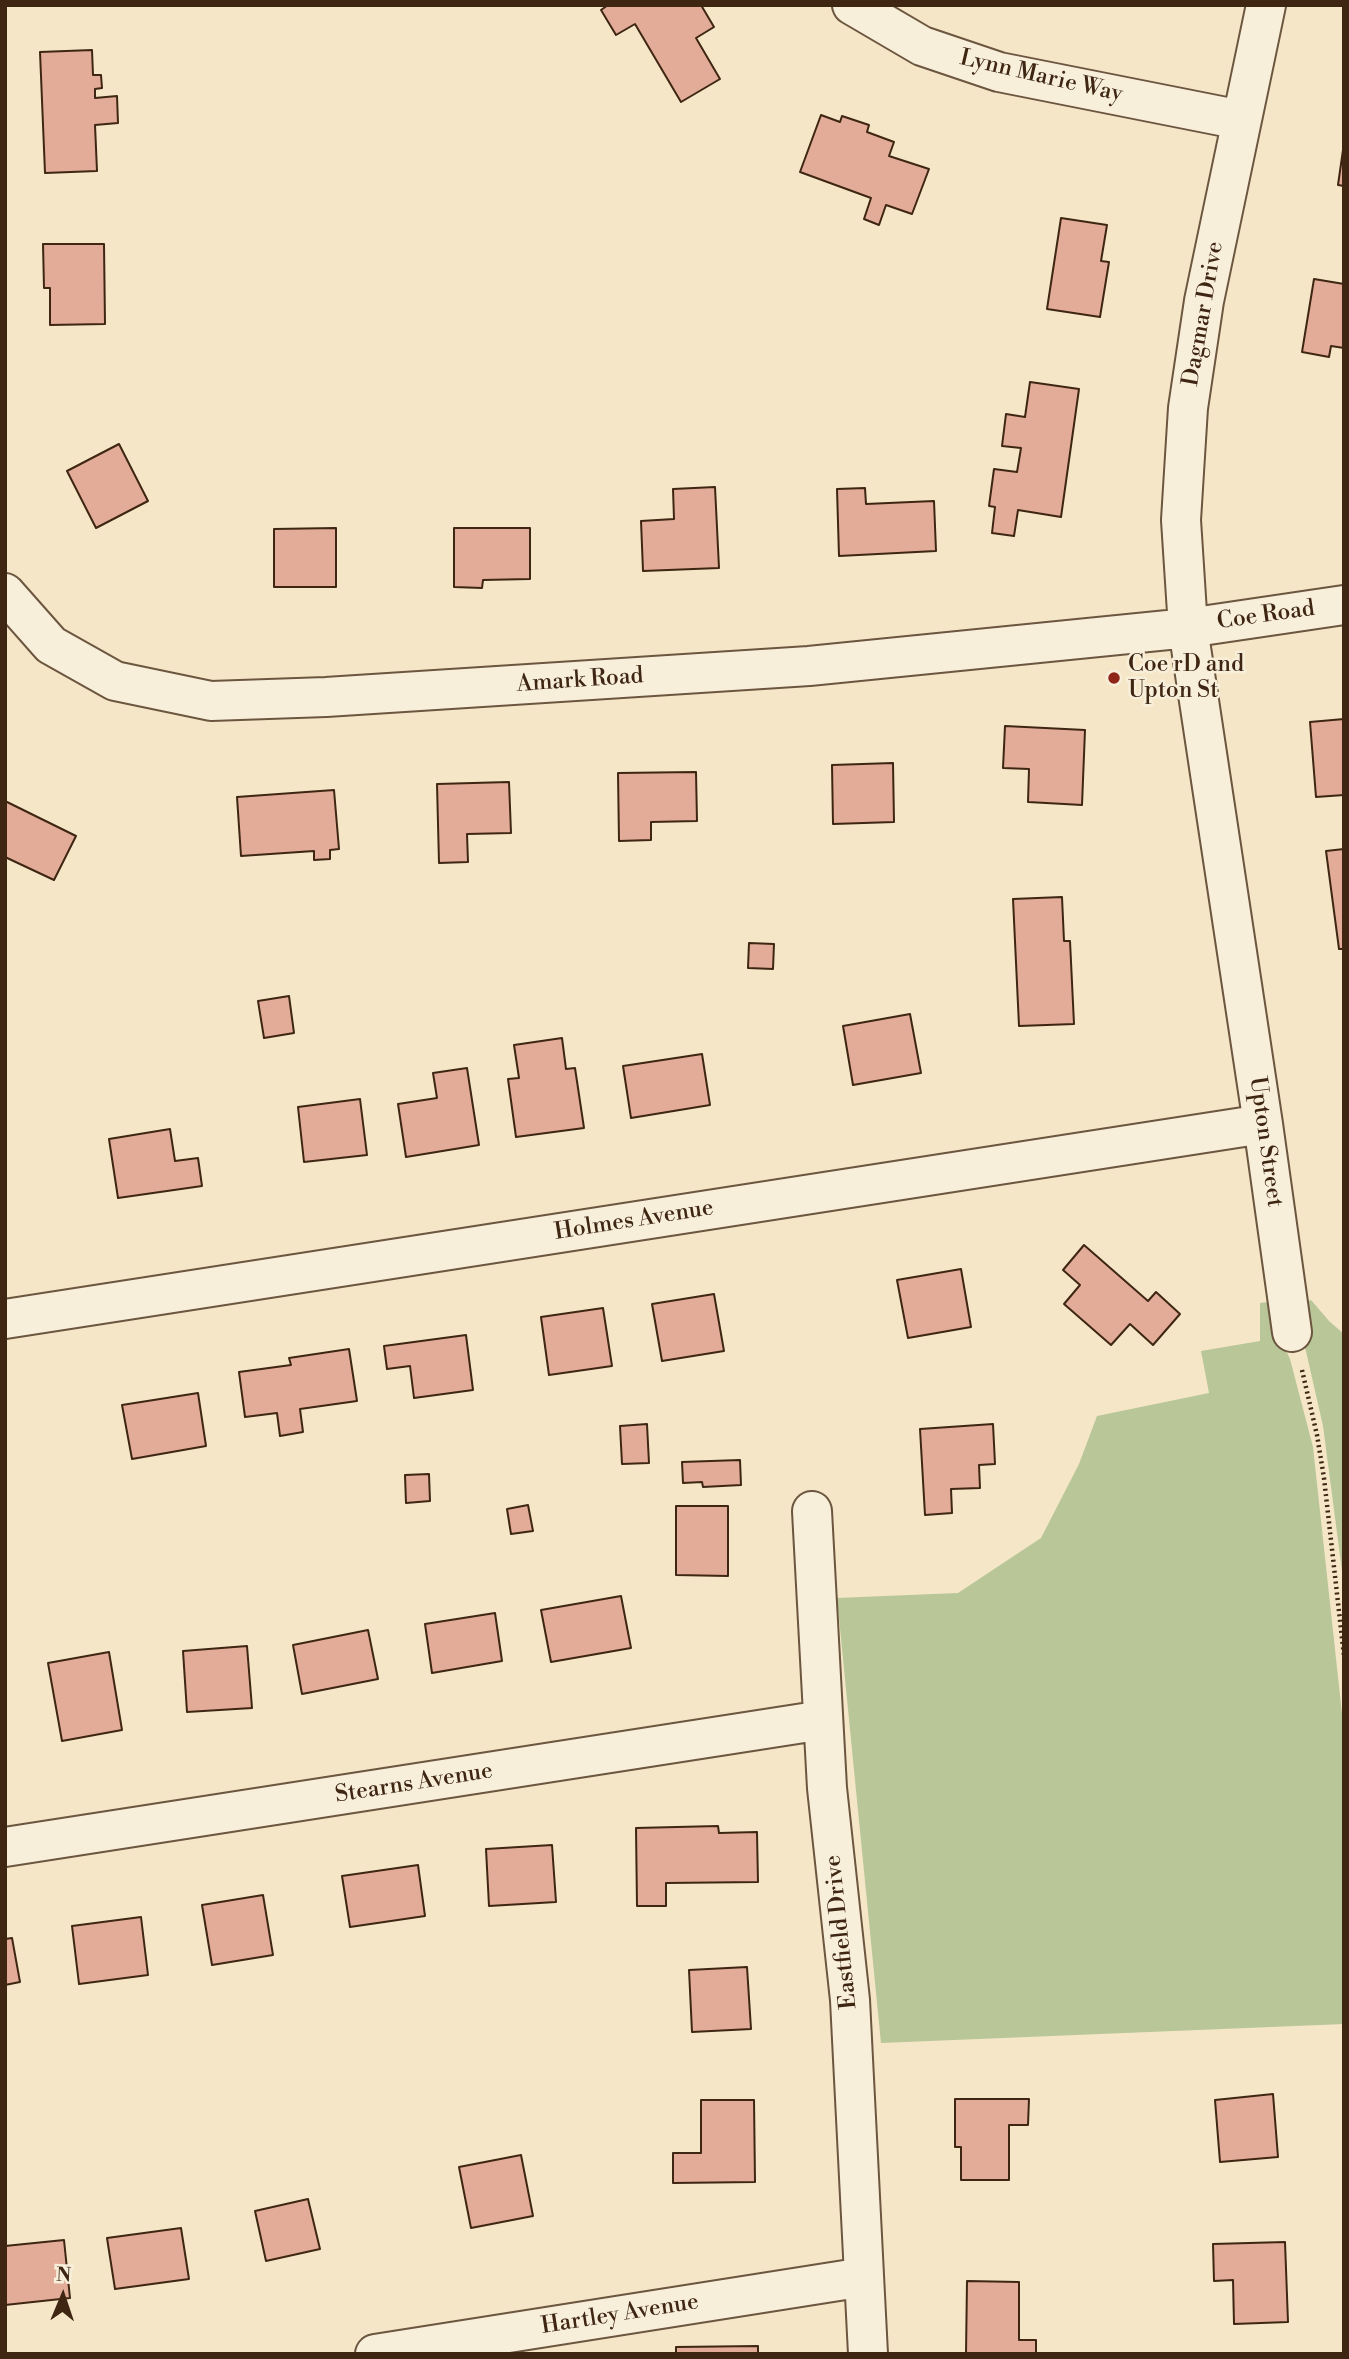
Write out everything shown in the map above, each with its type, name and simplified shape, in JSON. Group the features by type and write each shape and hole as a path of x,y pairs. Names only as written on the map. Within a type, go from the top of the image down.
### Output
{"street":[{"name":"Lynn Marie Way","path":"852,5 922,46 999,72 1241,120"},
{"name":"Dagmar Drive","path":"1188,628 1181,520 1188,408 1204,300 1266,5"},
{"name":"Amark Road","path":"5,593 51,645 115,681 211,701 326,697 809,666 1188,628"},
{"name":"Coe Road","path":"1188,628 1344,605"},
{"name":"Upton Street","path":"1188,628 1292,1332"},
{"name":"Holmes Avenue","path":"5,1319 1263,1124"},
{"name":"Eastfield Drive","path":"811,1511 827,1788 850,2000 868,2354"},
{"name":"Stearns Avenue","path":"5,1847 823,1720"},
{"name":"Hartley Avenue","path":"375,2354 864,2277"}],"path":[{"path":"1292,1332 1317,1435 1324,1478 1344,1656"}],"green space":[{"path":"1311,1300 1344,1334 1344,1586 1323,1426 1303,1338 1299,1306"},
{"path":"1276,1301 1277,1332 1290,1359 1313,1447 1343,1723 1344,2024 881,2043 837,1598 958,1593 1041,1538 1079,1464 1097,1416 1209,1393 1201,1351 1260,1341 1260,1303"}],"building":[{"path":"608,5 701,5 714,27 696,38 720,79 681,102 635,24 616,35 601,10"},
{"path":"92,50 93,75 101,75 102,88 95,89 95,98 117,96 118,123 95,125 97,171 45,173 40,52"},
{"path":"821,115 840,122 842,116 869,125 867,132 894,142 889,156 929,169 912,214 886,205 879,225 864,219 871,198 800,172"},
{"path":"1344,143 1344,186 1338,185"},
{"path":"1061,218 1107,225 1101,261 1109,262 1100,317 1047,309"},
{"path":"43,244 104,244 105,324 50,325 50,288 44,288"},
{"path":"1314,279 1344,284 1344,348 1331,346 1329,357 1302,352"},
{"path":"1030,382 1079,389 1061,517 1018,510 1014,536 992,533 995,507 989,506 994,469 1017,472 1021,448 1002,446 1006,414 1025,417"},
{"path":"119,444 148,501 96,528 67,471"},
{"path":"715,487 719,568 643,571 641,521 674,519 673,489"},
{"path":"865,488 866,504 934,501 936,551 839,556 837,489"},
{"path":"336,528 336,587 274,587 274,529"},
{"path":"454,528 530,528 530,579 483,580 482,588 454,587"},
{"path":"1344,719 1344,795 1316,797 1310,722"},
{"path":"1005,726 1085,730 1082,805 1028,802 1029,769 1003,768"},
{"path":"893,763 894,822 833,824 832,765"},
{"path":"696,772 697,821 651,822 651,840 619,841 618,773"},
{"path":"509,782 511,833 467,834 468,862 439,863 437,784"},
{"path":"334,790 339,849 330,850 330,859 314,860 314,851 241,856 237,797"},
{"path":"5,801 76,836 54,880 5,857"},
{"path":"1344,849 1344,949 1339,949 1326,851"},
{"path":"1062,897 1064,941 1070,941 1074,1024 1019,1026 1013,899"},
{"path":"749,943 774,944 773,969 748,968"},
{"path":"289,996 294,1033 264,1038 258,1001"},
{"path":"910,1014 921,1073 853,1085 843,1026"},
{"path":"562,1038 566,1069 575,1068 584,1128 516,1137 508,1079 519,1078 514,1045"},
{"path":"702,1054 710,1105 631,1118 623,1066"},
{"path":"467,1068 479,1145 406,1157 398,1104 437,1098 433,1073"},
{"path":"360,1099 367,1155 304,1162 298,1107"},
{"path":"170,1129 175,1161 198,1158 202,1186 118,1198 109,1139"},
{"path":"1084,1245 1148,1301 1156,1292 1180,1314 1153,1345 1130,1324 1111,1345 1064,1304 1080,1285 1063,1270"},
{"path":"961,1269 971,1327 908,1338 897,1280"},
{"path":"714,1294 724,1351 662,1361 652,1304"},
{"path":"603,1308 612,1366 549,1375 541,1317"},
{"path":"466,1335 473,1390 414,1398 410,1366 387,1369 384,1346"},
{"path":"349,1349 357,1401 300,1409 303,1432 280,1436 277,1413 245,1417 239,1372 291,1365 289,1358"},
{"path":"198,1393 206,1446 132,1459 122,1405"},
{"path":"647,1424 649,1463 622,1464 620,1426"},
{"path":"993,1424 995,1464 979,1465 980,1488 951,1489 952,1513 925,1515 920,1429"},
{"path":"740,1460 741,1485 703,1487 702,1482 683,1483 682,1462"},
{"path":"429,1474 430,1501 406,1503 405,1475"},
{"path":"528,1505 533,1531 511,1534 507,1509"},
{"path":"676,1506 728,1506 728,1576 676,1575"},
{"path":"621,1596 631,1648 551,1662 541,1610"},
{"path":"495,1613 502,1661 432,1673 425,1624"},
{"path":"368,1630 378,1679 302,1694 293,1645"},
{"path":"247,1646 252,1708 187,1712 183,1651"},
{"path":"109,1652 122,1730 62,1741 48,1663"},
{"path":"718,1826 719,1833 757,1832 758,1882 666,1883 666,1906 637,1906 636,1828"},
{"path":"552,1845 556,1902 489,1906 486,1849"},
{"path":"418,1865 425,1916 350,1927 342,1876"},
{"path":"263,1895 273,1955 212,1965 202,1905"},
{"path":"141,1917 148,1975 79,1984 72,1926"},
{"path":"12,1938 20,1982 5,1985 5,1939"},
{"path":"747,1967 751,2029 692,2032 689,1970"},
{"path":"1273,2094 1278,2157 1220,2162 1215,2100"},
{"path":"955,2099 1029,2099 1028,2125 1009,2125 1009,2180 961,2180 961,2147 955,2147"},
{"path":"701,2100 754,2100 755,2182 673,2183 673,2153 701,2153"},
{"path":"521,2155 533,2216 471,2228 459,2167"},
{"path":"308,2199 320,2249 266,2261 255,2211"},
{"path":"181,2228 189,2279 115,2289 107,2238"},
{"path":"64,2240 70,2298 5,2305 5,2246"},
{"path":"1285,2242 1288,2322 1234,2324 1233,2280 1214,2281 1213,2244"},
{"path":"967,2281 1019,2282 1019,2340 1036,2340 1036,2354 966,2354"},
{"path":"758,2346 758,2354 676,2354 676,2347"}],"place":[{"name":"Coe rD and Upton St","path":"1114,678"}]}
